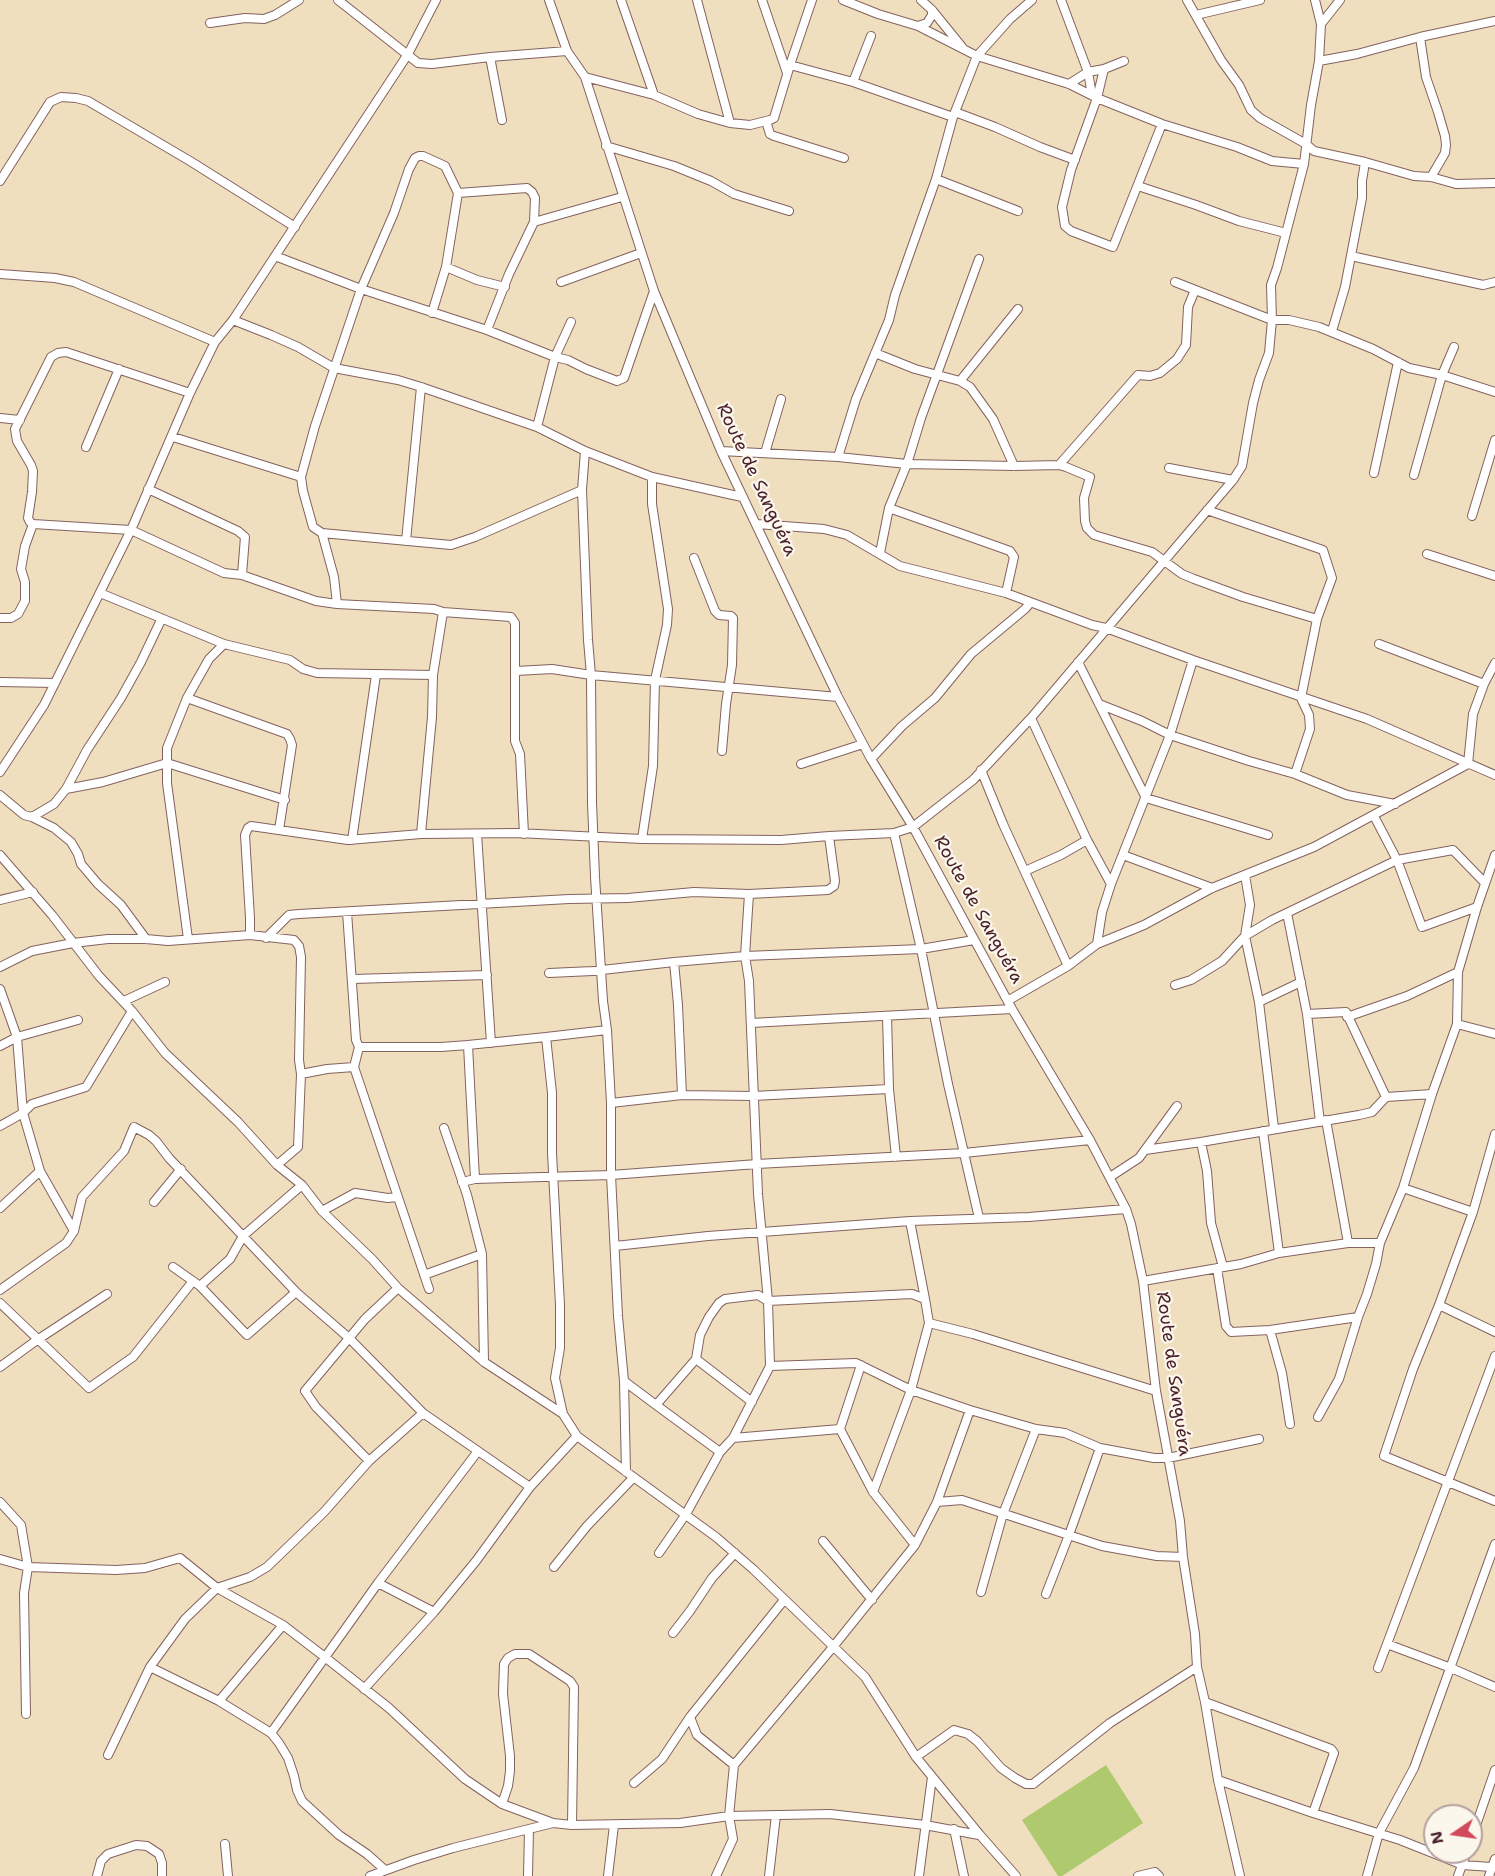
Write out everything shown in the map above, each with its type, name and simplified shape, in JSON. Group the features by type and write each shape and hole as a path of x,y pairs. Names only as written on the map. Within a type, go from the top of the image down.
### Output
{"street":[{"path":"210,23 245,18 264,19 299,0"},
{"path":"0,772 44,705 100,593 131,530 190,393 215,342 233,320 408,54 436,0"},
{"name":"Route de Sanguéra","path":"549,0 567,51 585,77 654,291 742,497 862,744 913,827 1012,1009 1090,1140 1126,1209 1143,1281 1156,1391 1180,1521 1195,1634 1197,1667 1218,1780 1240,1876"},
{"path":"621,0 654,95"},
{"path":"697,0 730,123"},
{"path":"762,0 788,69"},
{"path":"585,77 654,95 698,114 730,123 750,125 766,121 774,117 812,0"},
{"path":"843,0 918,26 977,56 1069,84 1162,124 1237,147 1272,161 1304,164"},
{"path":"838,457 856,399 889,320 936,179 954,114 977,56 1010,19 1032,0"},
{"path":"1061,0 1095,97"},
{"path":"1187,0 1221,60 1239,85 1251,110 1314,151 1456,184 1495,183"},
{"path":"1196,15 1260,0"},
{"path":"250,935 245,835 251,826 352,840 421,834 524,834 642,839 781,840 894,833 913,827 973,780 1031,718 1233,480 1242,466 1253,403 1269,353 1272,320 1271,285 1304,164 1311,105 1320,61 1322,24 1315,0"},
{"path":"1322,24 1340,0"},
{"path":"345,2 417,63 432,64 567,51"},
{"path":"918,26 927,23 932,15 928,4"},
{"path":"928,4 964,50"},
{"path":"1320,61 1495,21"},
{"path":"853,82 871,36"},
{"path":"1420,37 1426,77 1446,145 1445,153 1431,177"},
{"path":"490,57 502,120"},
{"path":"1069,84 1088,72 1104,69 1124,61"},
{"path":"788,69 853,82 954,114 995,127 1075,160"},
{"path":"1104,69 1062,207 1065,226 1071,231 1113,248 1162,124"},
{"path":"0,181 50,102 61,97 76,98 88,101 190,161 295,227"},
{"path":"766,121 770,134 774,136 844,158"},
{"path":"606,146 674,166 734,194 789,211"},
{"path":"432,313 446,267 458,193 445,166 423,156 415,158 409,169 394,213 361,289 301,477 313,526 322,533 451,545 475,537 582,490"},
{"path":"1332,331 1345,287 1362,198 1365,162"},
{"path":"936,179 1018,211"},
{"path":"1138,186 1239,221 1286,233"},
{"path":"458,193 527,188 535,198 534,222 487,330"},
{"path":"534,222 622,197"},
{"path":"561,282 641,253"},
{"path":"275,256 361,289 487,330 617,381 624,378 654,291"},
{"path":"1351,256 1484,285 1495,282"},
{"path":"880,553 889,508 979,259"},
{"path":"446,267 477,280 505,287"},
{"path":"0,274 55,278 74,282 215,342"},
{"path":"1175,282 1272,320 1289,320 1332,331 1410,368 1443,375 1495,392"},
{"path":"1059,465 1138,375 1150,376 1160,373 1177,359 1186,345 1188,307 1195,290"},
{"path":"960,381 1018,309"},
{"path":"233,320 272,334 334,368 398,380 421,387 537,427 585,451 652,477 742,497"},
{"path":"537,427 555,357 571,322"},
{"path":"1414,475 1443,375 1454,347"},
{"path":"190,393 66,352 54,354 15,429 15,435 32,465 32,492 28,518 33,524 131,530 224,573 242,575 316,601 511,617 515,623 515,741 520,754 524,834"},
{"path":"875,353 937,376 960,381 970,387 993,419 1014,466"},
{"path":"1374,473 1398,362"},
{"path":"86,447 119,369"},
{"path":"405,541 421,387"},
{"path":"765,453 781,399"},
{"path":"0,418 20,420"},
{"path":"173,437 301,477"},
{"path":"1472,516 1495,440"},
{"path":"554,1567 630,1475 611,1175 611,1103 607,1030 592,803 591,675 582,490 585,451"},
{"path":"721,451 838,457 906,464 1059,465 1090,477 1084,498 1085,521 1087,528 1094,535 1152,552 1182,574 1194,579 1243,597 1317,619"},
{"path":"1169,468 1233,480"},
{"path":"642,839 653,766 655,680 667,625 668,609 652,504 652,477"},
{"path":"148,489 238,531 245,537 242,575"},
{"path":"889,508 1010,551 1014,557 1006,593"},
{"path":"1207,510 1323,550 1332,578 1317,619 1301,698 1309,715 1310,729 1295,774"},
{"path":"0,618 10,618 18,614 25,601 25,582 21,569 25,546 33,524"},
{"path":"757,524 824,529 847,535 900,566 1006,593 1301,698 1367,719 1495,775"},
{"path":"322,533 334,577 337,604"},
{"path":"1427,554 1495,576"},
{"path":"694,558 717,614 733,618 732,665 722,751"},
{"path":"100,593 224,644 290,660 303,669 317,674 433,675"},
{"path":"871,759 902,726 935,698 971,654 1030,603"},
{"path":"421,834 432,717 433,675 443,612"},
{"path":"32,817 54,804 66,789 87,750 121,698 161,620"},
{"path":"189,939 168,783 167,748 186,698 209,659 224,644"},
{"path":"1379,644 1484,684"},
{"path":"1097,944 1102,912 1111,884 1170,735 1193,660"},
{"path":"1078,662 1146,798 1268,835"},
{"path":"1468,764 1471,724 1484,684 1495,663"},
{"path":"516,671 552,669 591,675 838,697"},
{"path":"352,840 375,675"},
{"path":"0,682 55,683"},
{"path":"186,698 287,734 292,745 279,830"},
{"path":"1099,704 1170,735 1249,762 1295,774 1347,795 1395,804"},
{"path":"1031,718 1087,840 1111,884"},
{"path":"801,764 862,744"},
{"path":"66,789 103,782 166,763 285,800"},
{"path":"1009,1000 1068,966 1097,944 1144,925 1212,888 1314,847 1468,764"},
{"path":"981,770 1068,966"},
{"path":"0,795 24,814 54,828 71,842 81,864 121,906 146,939"},
{"path":"1374,816 1397,860 1422,927 1476,907"},
{"path":"894,833 979,1218"},
{"path":"477,834 491,1042"},
{"path":"266,938 289,915 694,892 750,894 831,889 835,882 829,836"},
{"path":"1025,871 1087,840"},
{"path":"1175,986 1191,980 1222,961 1245,936 1272,920 1397,860 1453,850 1485,883"},
{"path":"0,855 165,1053 238,1122 277,1165 302,1185 322,1211 372,1258 398,1288 484,1362 563,1414"},
{"path":"1123,855 1212,888"},
{"path":"1318,1417 1339,1379 1377,1264 1380,1243 1403,1188 1432,1094 1457,1024 1458,972 1476,907 1495,855"},
{"path":"1245,875 1251,905 1245,936 1259,1002 1274,1128"},
{"path":"0,900 33,892"},
{"path":"659,1554 686,1515 720,1452 733,1438 770,1366 768,1301 753,1096 749,981 745,956 750,894"},
{"path":"347,912 356,1040 359,1047 354,1067 429,1289"},
{"path":"1287,913 1307,1014 1323,1121 1348,1243"},
{"path":"0,967 32,951 108,939 168,941 250,935 294,940 299,946 301,957 299,1060 301,1074 298,1147 277,1165"},
{"path":"549,973 745,956 921,949 974,940"},
{"path":"674,962 682,1095"},
{"path":"1347,1017 1407,996 1458,972"},
{"path":"353,979 487,975"},
{"path":"124,1001 165,982"},
{"path":"1259,1002 1301,982"},
{"path":"0,989 17,1037 23,1113 40,1171 74,1231"},
{"path":"751,1023 1012,1009"},
{"path":"0,1126 23,1113 32,1104 86,1087 132,1011"},
{"path":"1307,1014 1346,1012 1386,1097"},
{"path":"887,1016 889,1089 896,1157"},
{"path":"0,1046 17,1037 78,1020"},
{"path":"1457,1024 1495,1034"},
{"path":"359,1047 441,1047 607,1030"},
{"path":"546,1037 552,1093 553,1178 560,1305 560,1348 555,1378 563,1414 577,1436 735,1553 864,1677 932,1778 1016,1876"},
{"path":"468,1045 475,1179"},
{"path":"301,1074 354,1067"},
{"path":"611,1103 682,1095 753,1096 889,1089"},
{"path":"1145,1150 1372,1112 1386,1097 1432,1094"},
{"path":"1110,1177 1139,1158 1177,1106"},
{"path":"0,1290 66,1243 74,1231 82,1197 124,1151 134,1127 156,1141 169,1158 296,1292 349,1338 423,1413 530,1487"},
{"path":"444,1128 467,1195 482,1254 484,1362"},
{"path":"1263,1131 1279,1253"},
{"path":"1495,1134 1473,1212 1413,1369 1384,1456 1495,1501"},
{"path":"462,1182 475,1179 553,1178 757,1164 964,1154 1090,1140"},
{"path":"1202,1142 1207,1171 1210,1217 1220,1268 1228,1331 1270,1330 1358,1317"},
{"path":"154,1202 181,1169"},
{"path":"0,1208 40,1171"},
{"path":"0,1303 89,1388 133,1357 196,1283 230,1259 243,1236 302,1185"},
{"path":"1403,1188 1473,1212"},
{"path":"322,1211 355,1193 388,1198 397,1197"},
{"path":"615,1246 708,1236 910,1221 1029,1217 1126,1209"},
{"path":"873,1492 912,1390 929,1323 910,1221"},
{"path":"1143,1281 1220,1268 1279,1253 1348,1243 1380,1243"},
{"path":"424,1275 482,1254"},
{"path":"173,1267 196,1283 247,1335 296,1292"},
{"path":"369,1461 316,1407 305,1391 366,1319 398,1288"},
{"path":"0,1367 107,1294"},
{"path":"656,1404 696,1359 700,1335 709,1317 719,1303 725,1299 758,1295 768,1301 912,1294 925,1299"},
{"path":"1439,1305 1495,1332"},
{"path":"929,1323 973,1334 1156,1391"},
{"path":"1270,1330 1282,1373 1290,1424"},
{"path":"1378,1668 1495,1356"},
{"path":"696,1359 752,1402"},
{"path":"770,1366 851,1362 912,1390 970,1410 1036,1429 1065,1433 1100,1448 1154,1458 1168,1458 1259,1439"},
{"path":"861,1365 840,1430 873,1492 915,1545"},
{"path":"624,1382 720,1452"},
{"path":"716,1876 733,1839 729,1816 734,1765 915,1545 937,1502 970,1410"},
{"path":"108,1755 150,1666 185,1619 217,1588 249,1577 267,1567 324,1512 369,1461 423,1413"},
{"path":"981,1592 1003,1514 1036,1429"},
{"path":"733,1438 840,1430"},
{"path":"364,1689 434,1612 476,1561 530,1487 577,1436"},
{"path":"1046,1594 1100,1448"},
{"path":"271,1733 378,1583 478,1450"},
{"path":"937,1502 962,1500 1102,1546 1157,1556 1183,1557"},
{"path":"0,1502 21,1525 28,1567 24,1593 26,1714"},
{"path":"823,1541 872,1599"},
{"path":"1367,1876 1379,1833 1414,1768 1495,1544"},
{"path":"673,1633 712,1578 735,1553"},
{"path":"0,1559 28,1567 116,1570 145,1568 180,1558 217,1588 283,1625 326,1658 389,1708 465,1779 502,1804 553,1823 572,1825 680,1823 729,1816 830,1814 954,1829 980,1835"},
{"path":"378,1583 434,1612"},
{"path":"634,1783 662,1759 690,1717 784,1600"},
{"path":"219,1701 283,1625"},
{"path":"1387,1644 1495,1686"},
{"path":"502,1804 510,1771 503,1694 504,1664 515,1654 529,1654 570,1681 574,1687 572,1825"},
{"path":"150,1666 219,1701 271,1733 288,1758 302,1801 339,1835 368,1854 385,1870"},
{"path":"916,1757 954,1730 968,1734 977,1741 1001,1768 1015,1778 1026,1784 1033,1784 1110,1723 1197,1667"},
{"path":"1205,1702 1331,1749 1334,1753 1312,1813"},
{"path":"690,1717 697,1736 734,1765"},
{"path":"1483,1805 1495,1770"},
{"path":"919,1876 932,1778"},
{"path":"1218,1780 1312,1813 1400,1840 1463,1865 1492,1868"},
{"path":"769,1876 776,1815"},
{"path":"370,1876 453,1848 553,1823"},
{"path":"608,1876 614,1825"},
{"path":"528,1876 529,1829"},
{"path":"954,1829 964,1876"},
{"path":"225,1844 228,1876"},
{"path":"98,1876 101,1861 108,1854 136,1845 147,1846 159,1854 162,1876"},
{"path":"1458,1876 1463,1865"},
{"path":"1138,1876 1155,1872 1159,1876"}],"green space":[{"path":"1106,1765 1143,1823 1062,1876 1058,1876 1022,1820"}]}
